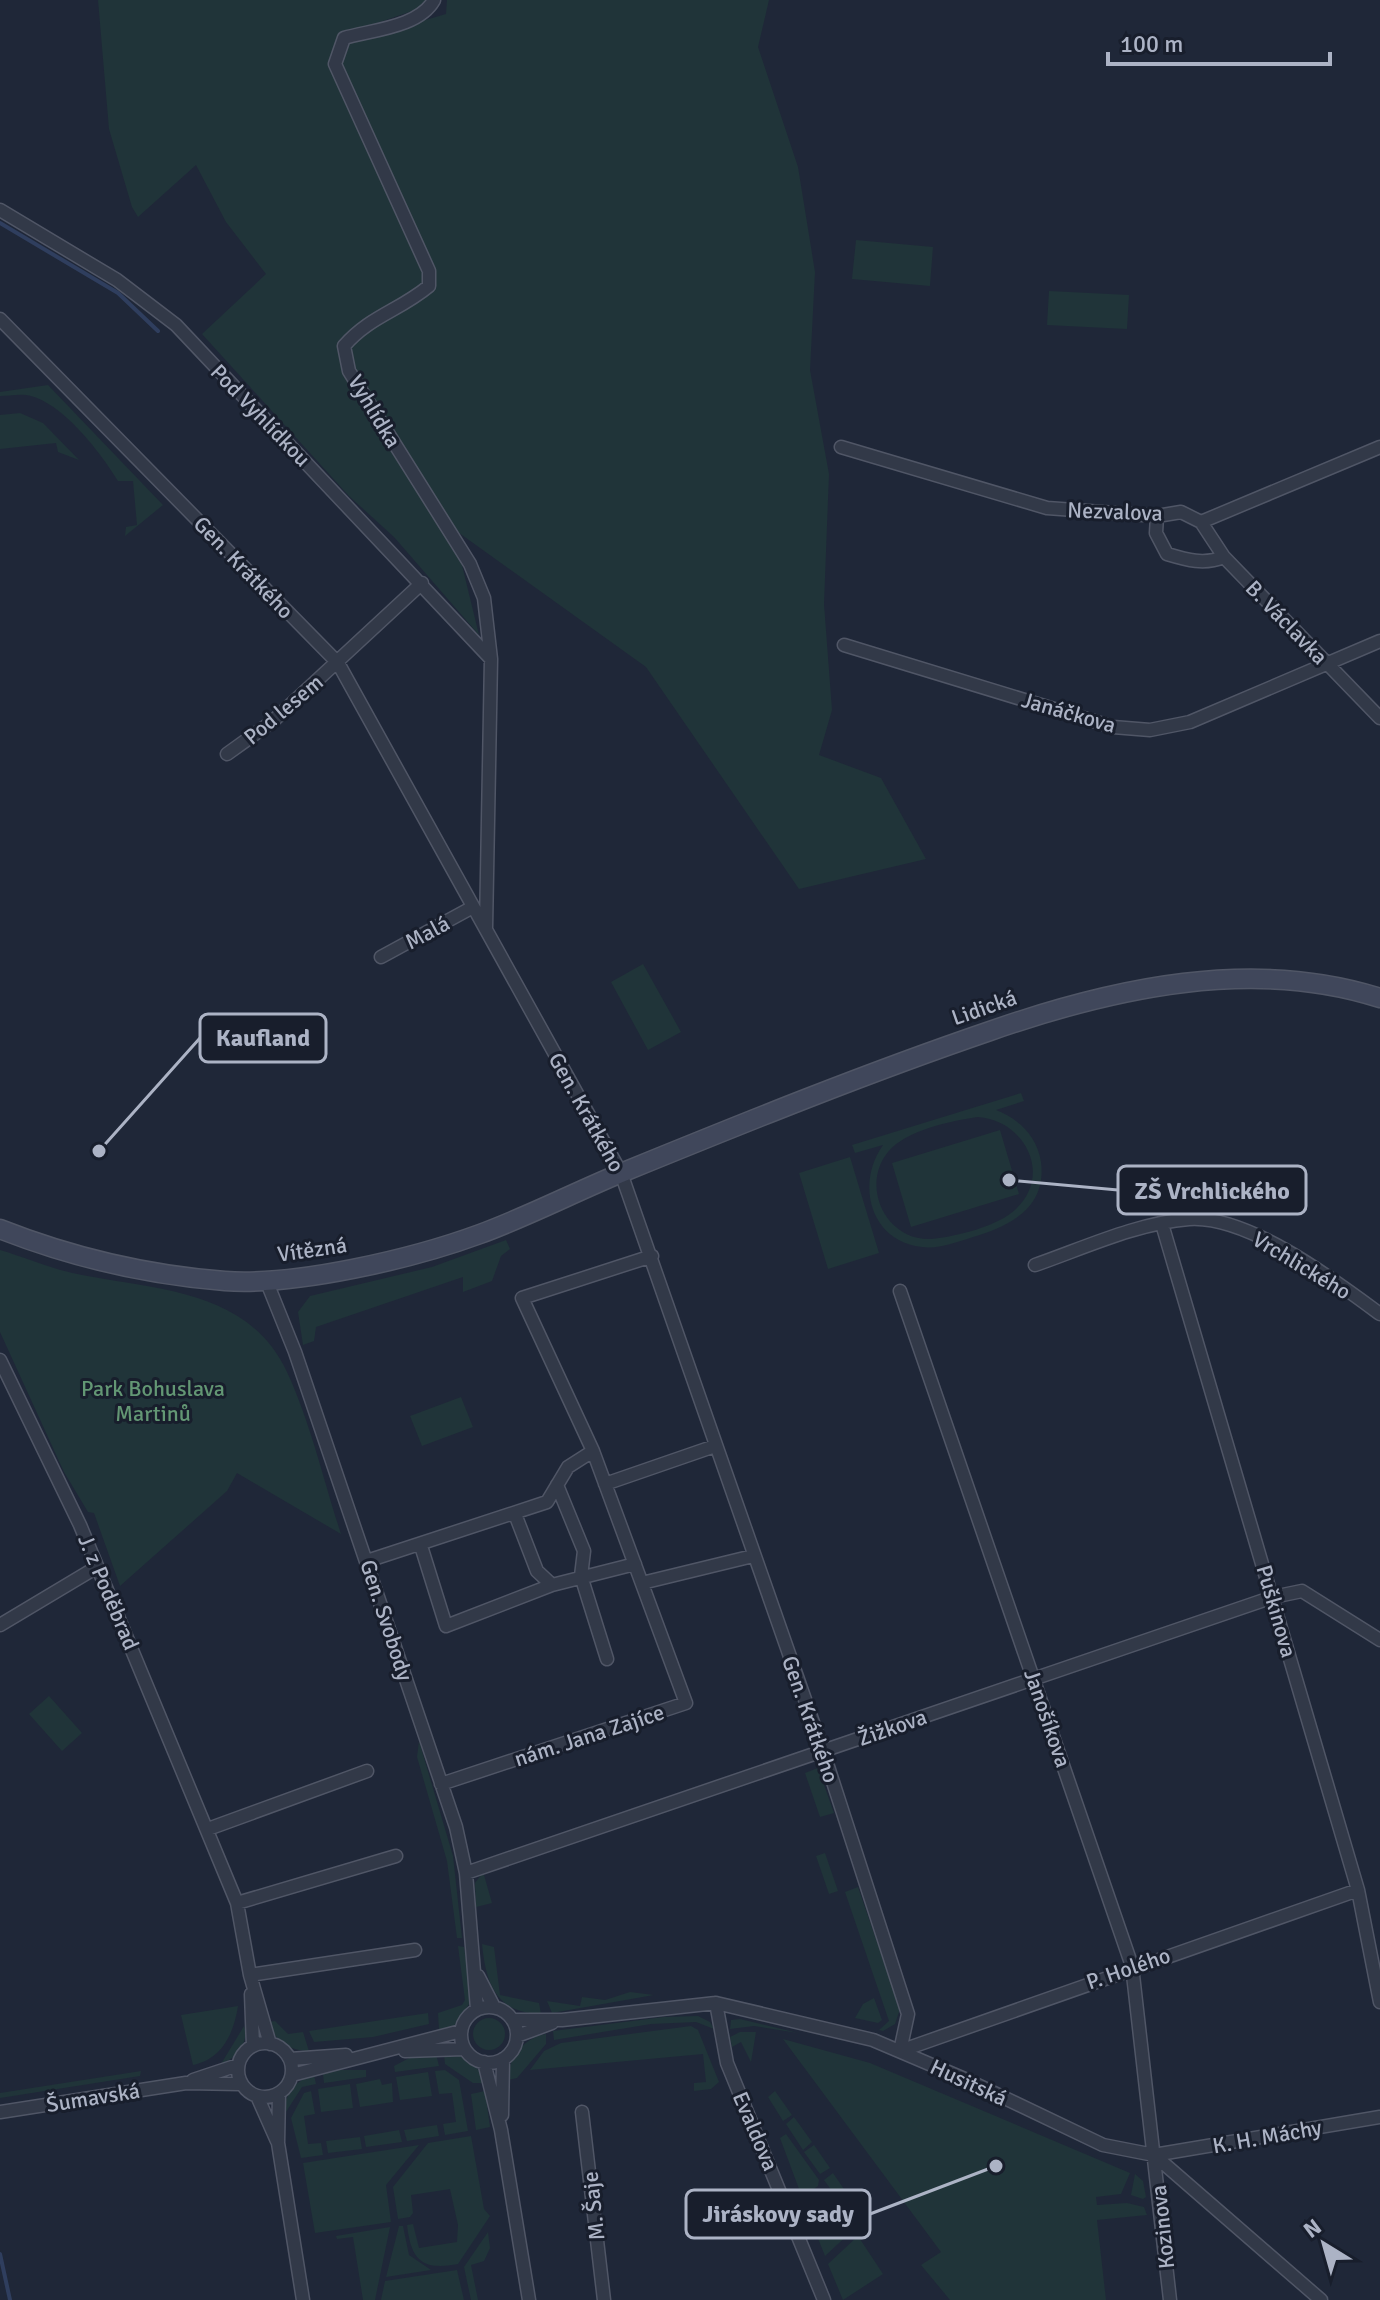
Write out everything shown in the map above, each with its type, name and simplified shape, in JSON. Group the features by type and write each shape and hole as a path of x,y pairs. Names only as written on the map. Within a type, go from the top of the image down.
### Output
{"main road":[{"name":"Lidická","path":"621,1173 900,1062 1043,1012 1120,993 1179,982 1278,981 1360,992 1380,998"},
{"name":"Vítězná","path":"0,1229 51,1249 164,1273 227,1281 266,1280 388,1262 480,1234 621,1173"}],"street":[{"name":"Vyhlídka","path":"434,0 428,10 415,18 344,38 340,44 335,64 423,257 429,286 412,300 361,326 344,346 349,371 470,564 484,598 491,659 486,932"},
{"name":"Pod Vyhlídkou","path":"0,210 117,280 176,325 491,659"},
{"name":"Gen. Krátkého","path":"0,319 338,663 621,1173 823,1751 908,2014 900,2051"},
{"name":"Nezvalova","path":"841,447 1047,508 1157,516 1181,512 1201,522"},
{"path":"1201,522 1380,447"},
{"path":"1157,516 1156,533 1167,554 1192,561 1212,562 1224,557"},
{"name":"B. Václavka","path":"1201,522 1224,557 1380,718"},
{"name":"Pod lesem","path":"227,754 273,721 422,583"},
{"name":"Janáčkova","path":"844,645 1113,727 1150,730 1190,722 1380,641"},
{"name":"Malá","path":"381,957 473,907"},
{"name":"Vrchlického","path":"1035,1265 1162,1224 1191,1219 1233,1225 1289,1255 1380,1314"},
{"name":"Puškinova","path":"1162,1224 1358,1890 1380,2002"},
{"name":"nám. Jana Zajíce","path":"441,1784 686,1703 593,1451 522,1298 652,1256"},
{"name":"Gen. Svobody","path":"266,1280 295,1352 441,1784 466,1873 477,2009"},
{"name":"Janošíkova","path":"900,1291 1132,1966 1154,2155"},
{"name":"J. z Poděbrad","path":"0,1360 97,1567 208,1829 237,1903 250,1975 270,2044"},
{"path":"605,1484 715,1446"},
{"path":"367,1561 421,1546 547,1502 568,1467 593,1451"},
{"path":"557,1485 584,1551 581,1576 607,1659"},
{"path":"515,1514 537,1571 552,1585"},
{"path":"421,1546 446,1626 552,1585 635,1564"},
{"path":"642,1583 753,1556"},
{"path":"0,1625 97,1567"},
{"name":"Žižkova","path":"466,1873 1273,1597 1302,1591 1380,1640"},
{"path":"208,1829 367,1771"},
{"path":"237,1903 396,1856"},
{"name":"P. Holého","path":"900,2051 1132,1966 1358,1890"},
{"path":"250,1975 415,1950"},
{"name":"Gen. Svobody","path":"475,1969 494,2007 513,2020"},
{"name":"J. z Poděbrad","path":"250,1975 253,2046"},
{"name":"Husitská","path":"513,2020 562,2020 716,2003 820,2025 900,2051 1103,2145 1154,2155 1321,2300"},
{"name":"Evaldova","path":"716,2003 727,2063 824,2300"},
{"path":"464,2049 461,2031 464,2022 477,2009 494,2007"},
{"path":"278,2143 257,2096 240,2084 238,2065 253,2046 270,2044 290,2059 464,2049 484,2062 503,2059 515,2046 517,2036 513,2020"},
{"name":"Husitská","path":"517,2036 562,2020"},
{"path":"303,2300 278,2143 279,2094 292,2075 461,2031"},
{"path":"290,2059 292,2075"},
{"path":"501,2130 503,2059"},
{"path":"484,2062 501,2130 529,2300"},
{"name":"Šumavská","path":"186,2083 238,2065"},
{"name":"Šumavská","path":"0,2112 186,2083 240,2084"},
{"path":"257,2096 279,2094"},
{"name":"M. Šaje","path":"582,2112 604,2300"},
{"name":"K. H. Máchy","path":"1154,2155 1380,2117"},
{"name":"Kozinova","path":"1154,2155 1170,2300"}],"green space":[{"path":"98,0 432,0 424,7 377,23 371,36 446,14 447,0 769,0 758,47 798,167 815,272 810,370 829,474 824,604 832,710 819,755 881,778 926,859 799,889 646,667 455,530 374,401 368,415 460,557 479,635 394,537 349,496 202,334 266,274 226,222 196,165 138,217 132,207 109,129"},
{"path":"856,240 933,247 930,286 852,279"},
{"path":"1049,291 1129,295 1127,329 1047,325"},
{"path":"48,385 163,505 125,536 126,527 137,525 133,481 118,481 79,429 53,407 26,395 0,396 0,392"},
{"path":"20,413 43,423 79,460 58,452 56,443 0,449 0,415"},
{"path":"643,964 681,1032 648,1050 611,982"},
{"path":"1021,1093 1024,1101 996,1110 1012,1118 1036,1144 1041,1162 1038,1193 1022,1214 998,1228 952,1244 922,1247 890,1234 872,1208 870,1176 883,1145 855,1153 852,1145","holes":["978,1117 994,1120 1020,1138 1032,1165 1032,1180 1027,1195 1016,1209 999,1221 976,1230 931,1239 901,1231 890,1221 877,1195 877,1180 880,1166 896,1144 917,1132 955,1121"]},
{"path":"1000,1130 1019,1194 911,1227 892,1163"},
{"path":"850,1157 879,1253 828,1269 799,1173"},
{"path":"506,1240 510,1249 501,1256 492,1281 463,1292 463,1277 316,1327 314,1341 303,1345 298,1312 310,1296 432,1267"},
{"name":"Park Bohuslava Martinů","path":"0,1250 72,1273 199,1298 250,1324 270,1345 287,1372 310,1431 341,1534 237,1473 227,1491 120,1586 94,1513 88,1512 64,1472 0,1332"},
{"path":"461,1397 473,1427 422,1446 410,1416"},
{"path":"49,1696 82,1733 62,1751 29,1714"},
{"path":"419,1741 453,1856 462,1938 457,1938 447,1861 417,1757"},
{"path":"818,1768 834,1813 820,1817 805,1773"},
{"path":"825,1853 838,1891 829,1894 816,1856"},
{"path":"484,1875 492,1903 476,1907 475,1883"},
{"path":"858,1887 900,2009 895,2024 883,2031 879,2030 889,2021 845,1892"},
{"path":"482,1944 494,1947 500,1995 539,2003 541,2014 514,2008 496,1994 487,1972"},
{"path":"458,1946 464,1947 472,2000 454,2026 439,2030 438,2013 462,2005 465,2000"},
{"path":"630,1992 654,1995 552,2013 547,2001 580,2006 582,1997 605,2000"},
{"path":"874,1998 882,2020 878,2023 855,2018 863,2004"},
{"path":"238,2006 230,2035 219,2051 193,2065 181,2015"},
{"path":"428,2013 429,2024 373,2037 314,2042 309,2031"},
{"path":"698,2016 710,2022 714,2029 696,2022 651,2024 554,2040 553,2031 664,2017"},
{"path":"489,2018 500,2023 505,2034 500,2045 489,2050 478,2045 473,2034 478,2023"},
{"path":"740,2019 798,2033 754,2026 730,2029 731,2020"},
{"path":"275,2021 288,2034 303,2032 309,2051 289,2047 279,2040 269,2022"},
{"path":"244,2026 245,2038 240,2049 221,2064"},
{"path":"691,2026 698,2030 719,2082 711,2089 694,2091 694,2083 706,2082 703,2054 530,2070 544,2051 561,2043"},
{"path":"740,2032 756,2032 751,2062 741,2042 732,2047 730,2037"},
{"path":"546,2034 546,2044 517,2078 508,2080 511,2064 519,2050 524,2044"},
{"path":"783,2039 870,2063 1130,2173 1121,2194 1096,2197 1097,2205 1127,2203 1144,2207 1147,2215 1097,2220 1106,2300 950,2300 921,2265 941,2252"},
{"path":"452,2053 472,2064 480,2072 484,2083 473,2083 445,2064 444,2054"},
{"path":"436,2054 439,2066 395,2072 394,2066 413,2056"},
{"path":"337,2070 366,2070 366,2077 324,2083 323,2074"},
{"path":"445,2070 459,2080 468,2131 445,2135 443,2124 456,2122 452,2093 439,2094 435,2071"},
{"path":"141,2071 140,2076 0,2098 0,2093"},
{"path":"428,2072 432,2096 400,2100 396,2077"},
{"path":"314,2075 316,2084 302,2087 284,2115 292,2090"},
{"path":"380,2079 382,2085 392,2083 393,2102 360,2107 356,2084"},
{"path":"350,2084 353,2108 321,2112 318,2089"},
{"path":"311,2091 315,2114 304,2116 308,2144 321,2143 323,2155 301,2158 291,2118 304,2093"},
{"path":"485,2091 490,2127 476,2130 471,2094"},
{"path":"775,2091 792,2115 783,2121 768,2097"},
{"path":"794,2117 812,2142 803,2150 786,2124"},
{"path":"437,2125 439,2136 407,2141 404,2130"},
{"path":"399,2130 402,2142 366,2147 364,2136"},
{"path":"786,2134 819,2180 818,2186 802,2197 780,2138"},
{"path":"471,2136 484,2209 490,2216 458,2264 427,2264 415,2255 407,2225 413,2224 419,2248 457,2242 458,2225 450,2189 411,2195 413,2213 410,2217 398,2219 393,2187 428,2143"},
{"path":"360,2137 362,2149 328,2153 326,2141"},
{"path":"419,2145 386,2185 391,2222 315,2233 303,2163"},
{"path":"814,2145 830,2168 820,2174 804,2152"},
{"path":"833,2173 846,2192 837,2198 824,2180"},
{"path":"1135,2174 1143,2181 1146,2197 1143,2199 1131,2195"},
{"path":"824,2189 853,2230 825,2256 805,2206"},
{"path":"399,2226 403,2226 409,2255 431,2270 386,2277"},
{"path":"390,2227 375,2300 363,2300 353,2237 337,2239 336,2236"},
{"path":"488,2232 490,2248 484,2261 471,2265 478,2300 471,2300 464,2267"},
{"path":"858,2236 883,2274 843,2300 828,2264"},
{"path":"457,2270 464,2300 381,2300 385,2281"}],"waterway":[{"path":"0,223 118,293 158,331"},
{"path":"0,2254 10,2300"}],"place":[{"name":"Kaufland","path":"99,1151"},
{"name":"ZŠ Vrchlického","path":"1009,1180"},
{"name":"Jiráskovy sady","path":"996,2166"}]}
